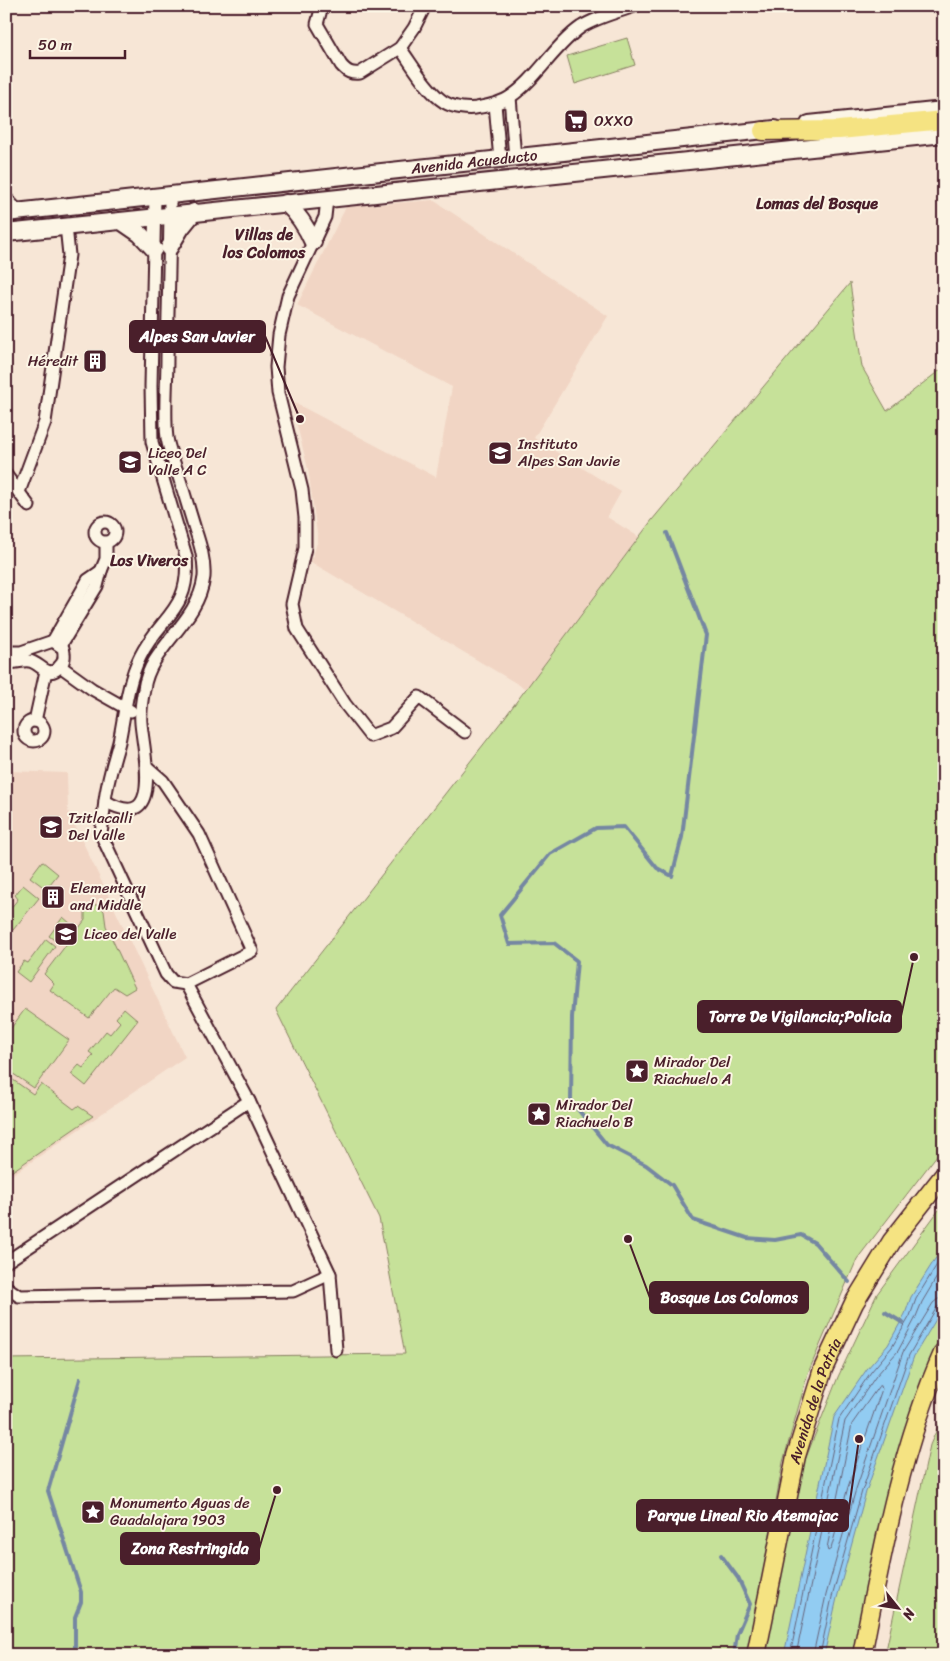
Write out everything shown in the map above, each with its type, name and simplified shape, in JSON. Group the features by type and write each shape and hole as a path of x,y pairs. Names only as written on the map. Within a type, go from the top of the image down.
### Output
{"main road":[{"name":"Avenida Acueducto","path":"12,212 944,110"},
{"path":"763,131 839,130 944,120"},
{"name":"Avenida Acueducto","path":"6,233 944,134"},
{"path":"286,203 299,215 308,229 312,242"},
{"path":"40,209 41,229"},
{"path":"121,221 162,249 194,212"},
{"name":"Avenida de la Patria","path":"756,1655 796,1456 823,1369 854,1303 892,1241 944,1176"},
{"path":"862,1655 874,1592 904,1463 931,1380 944,1351"}],"street":[{"path":"322,6 317,24 346,71 353,74 360,73 400,48 414,28 425,6"},
{"path":"400,48 434,93 444,102 457,107 476,108 495,104 510,97 580,28 592,21 635,6"},
{"path":"508,159 510,97"},
{"path":"495,104 508,159"},
{"path":"105,801 118,808 129,809 139,806 145,794 148,782 147,767 140,720 144,686 152,664 188,618 200,594 204,576 203,554 168,438 162,196"},
{"path":"6,198 12,212"},
{"path":"327,199 325,217 288,296 279,335 276,367 278,393 302,490 305,518 305,548 292,604 297,629 345,704 370,736 391,728 418,697 465,732"},
{"path":"19,492 45,422 69,255 66,226"},
{"path":"147,767 163,781 199,834 252,951 186,984 173,982 166,974 101,834 107,788 131,680 141,656 175,610 188,574 186,556 177,523 152,442 151,386 162,249"},
{"path":"151,386 167,386"},
{"path":"6,476 29,506"},
{"path":"177,523 191,517"},
{"path":"6,652 21,652 57,643 88,580 101,570 106,559 106,543"},
{"path":"6,662 13,664 28,660 46,671 57,670 62,664 64,654 57,643"},
{"path":"62,664 96,683 126,705 141,711"},
{"path":"35,721 46,671"},
{"path":"186,984 249,1101 330,1274 336,1350"},
{"path":"6,1262 249,1101"},
{"path":"6,1287 19,1296 292,1291 330,1274"}],"shaded area":[{"name":"Instituto Alpes San Javie","path":"433,200 608,316 534,438 621,492 607,517 639,537 526,689 311,562 318,540 308,469 291,401 436,477 452,387 297,305 346,207"},
{"name":"Liceo del Valle","path":"6,771 67,773 68,811 185,1057 6,1179"}],"green space":[{"path":"627,38 635,65 575,84 567,56"},
{"path":"850,283 862,367 887,411 944,367 944,1146 857,1259 808,1373 783,1462 748,1655 6,1655 6,1359 405,1354 379,1218 276,1010 505,717 652,520"},
{"path":"42,861 58,874 46,889 30,877"},
{"path":"23,885 39,898 13,930 6,925 6,907 10,909 18,899 15,895"},
{"path":"91,905 98,905 104,911 106,926 135,988 125,994 114,987 89,1018 50,990 54,984 44,974 85,920 85,912"},
{"path":"63,917 71,924 57,942 49,936"},
{"path":"46,939 55,946 29,982 16,972 24,961 28,963"},
{"path":"124,1008 138,1020 86,1086 71,1074 79,1065 83,1068 93,1055 89,1052 106,1031 110,1034 120,1022 116,1018"},
{"path":"25,1009 69,1040 34,1088 6,1069 6,1035"},
{"path":"6,1075 33,1094 41,1084 74,1109 78,1106 93,1116 11,1172 6,1162"},
{"path":"944,1203 944,1343 855,1655 761,1655 803,1465 838,1377 877,1294"},
{"path":"944,1413 944,1655 885,1655 930,1445"}],"water":[{"path":"944,1245 944,1306 914,1356 866,1492 837,1598 824,1655 784,1655 834,1417 867,1369 888,1345 905,1314 911,1297"}],"waterway":[{"path":"667,533 706,635 682,837 672,876 657,868 624,827 596,828 550,854 500,915 509,944 554,943 577,961 572,1017 571,1101 607,1145 646,1165 672,1185 693,1220 747,1238 775,1240 801,1235 815,1243 849,1282"},
{"path":"885,1312 903,1323"},
{"path":"75,1655 75,1617 81,1602 81,1592 48,1491 80,1379"},
{"path":"721,1555 738,1578 750,1604 737,1634 734,1655"}],"place":[{"name":"OXXO","path":"576,121"},
{"name":"Héredit","path":"95,361"},
{"name":"Alpes San Javier","path":"300,419"},
{"name":"Instituto Alpes San Javie","path":"500,453"},
{"name":"Liceo Del Valle A C","path":"130,462"},
{"name":"Tzitlacalli Del Valle","path":"51,827"},
{"name":"Elementary and Middle","path":"53,897"},
{"name":"Liceo del Valle","path":"66,934"},
{"name":"Torre De Vigilancia;Policia","path":"914,957"},
{"name":"Mirador Del Riachuelo A","path":"637,1071"},
{"name":"Mirador Del Riachuelo B","path":"539,1114"},
{"name":"Bosque Los Colomos","path":"628,1239"},
{"name":"Parque Lineal Rio Atemajac","path":"859,1439"},
{"name":"Zona Restringida","path":"277,1490"},
{"name":"Monumento Aguas de Guadalajara 1903","path":"93,1512"}],"district":[{"name":"Lomas del Bosque","path":"817,203"},
{"name":"Villas de los Colomos","path":"264,243"},
{"name":"Los Viveros","path":"149,560"}]}
